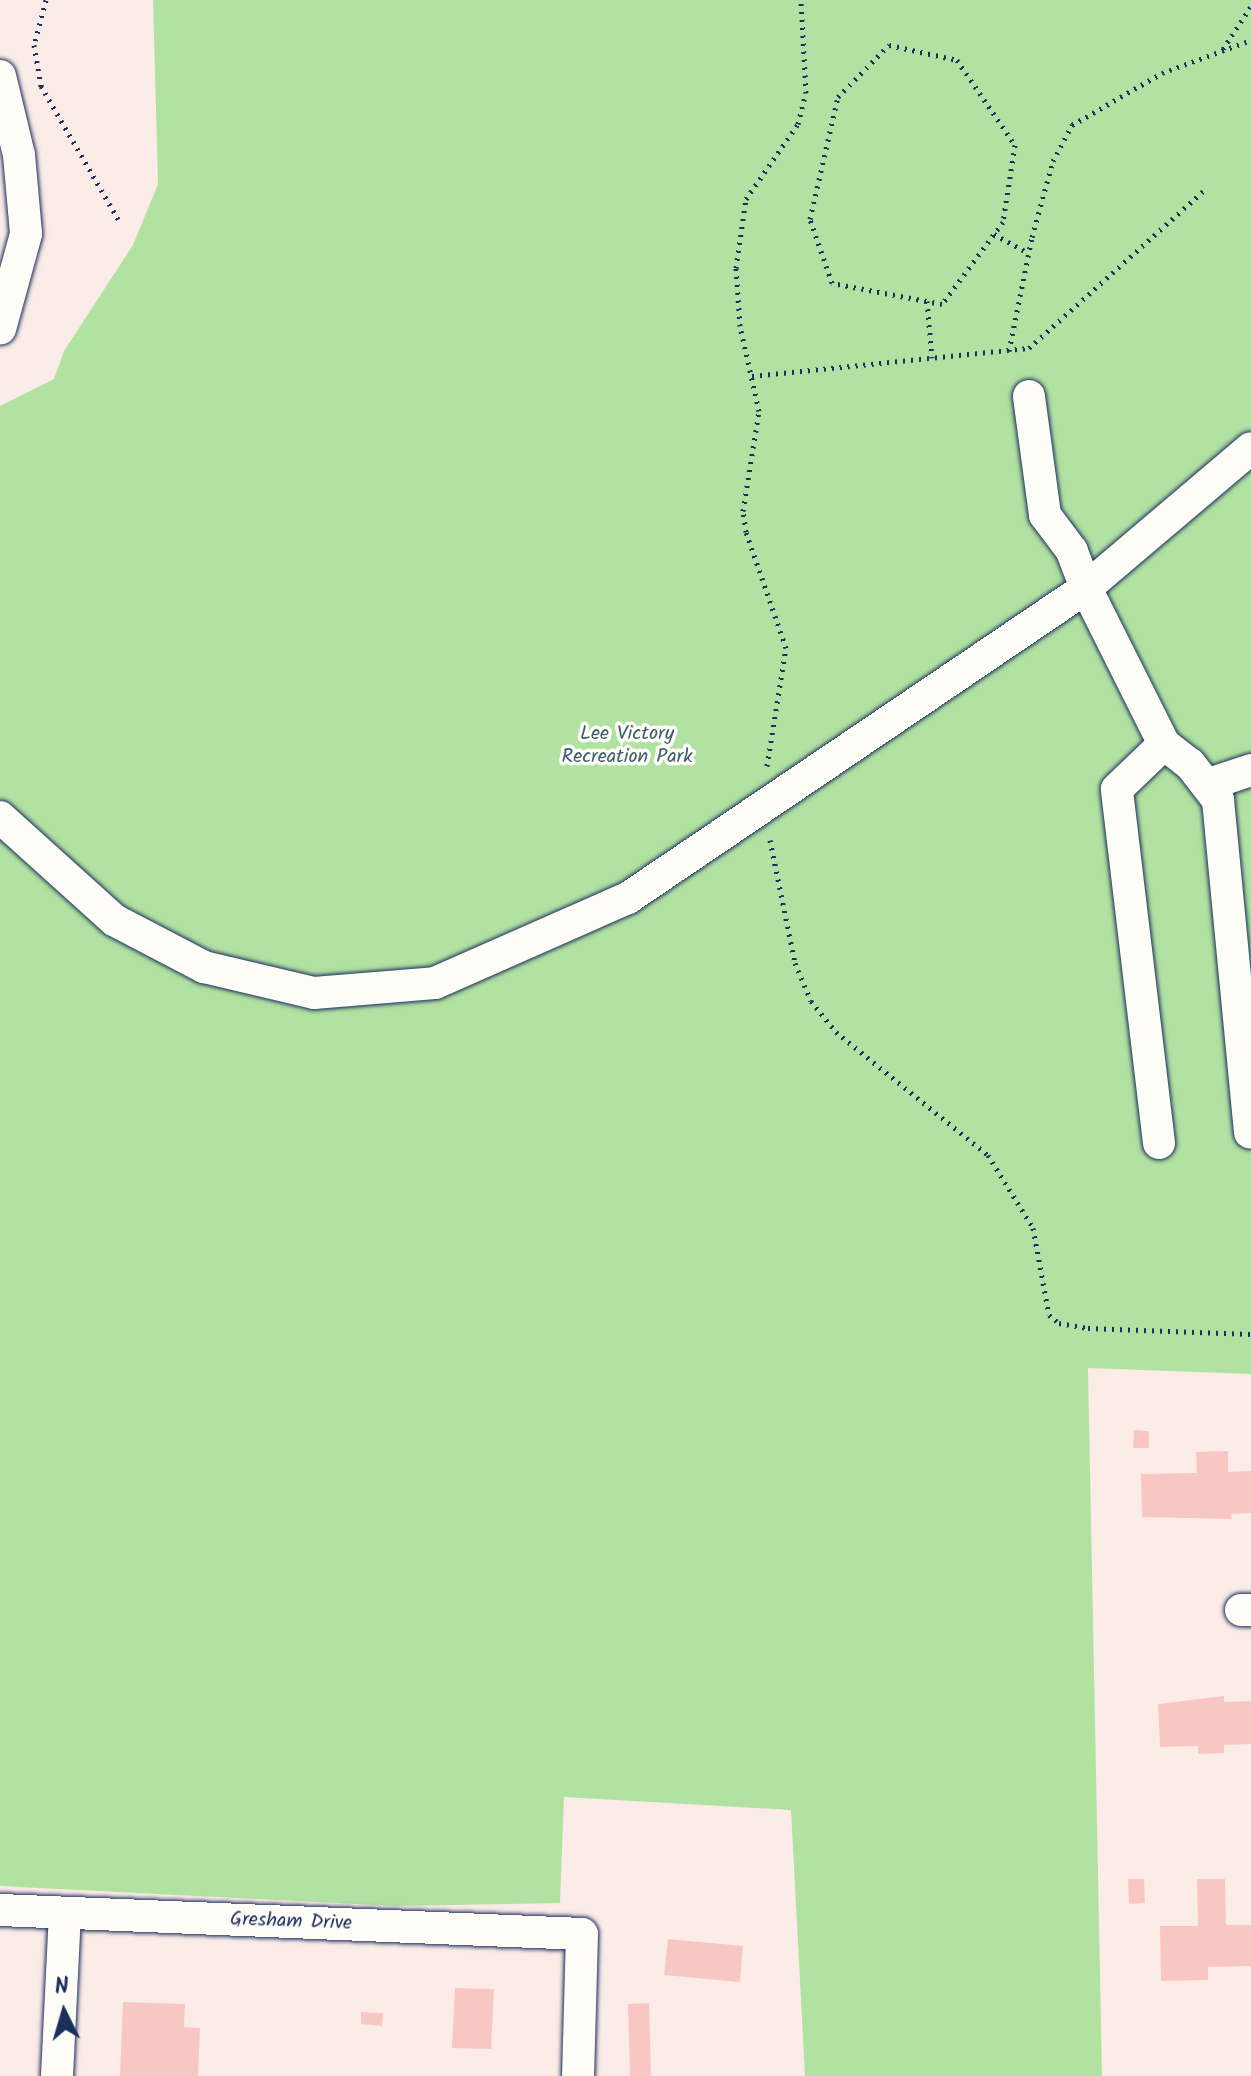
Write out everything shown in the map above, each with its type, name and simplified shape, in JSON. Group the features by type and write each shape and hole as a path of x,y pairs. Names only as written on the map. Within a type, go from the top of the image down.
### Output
{"street":[{"path":"0,76 26,234 0,329"},
{"path":"1029,396 1045,515 1072,551 1086,588 1164,744 1209,784 1218,800 1250,1132"},
{"path":"0,817 114,920 204,967 314,993 435,983 628,898 1086,588 1251,448"},
{"path":"1159,1143 1117,789 1164,744"},
{"path":"1209,784 1251,770"},
{"name":"Gresham Drive","path":"0,1910 582,1934 578,2076"},
{"path":"57,2076 65,1913"}],"path":[{"path":"46,0 34,45 41,86 118,219"},
{"path":"1223,50 1251,6"},
{"path":"1009,352 1028,253 1053,161 1072,125 1162,73 1251,40"},
{"path":"889,45 957,60 1015,145 1003,222 942,304 927,301 832,283 810,219 838,97 889,45"},
{"path":"752,376 1029,348 1207,188"},
{"path":"994,234 1028,253"},
{"path":"927,301 932,358"}],"green space":[{"name":"Lee Victory Recreation Park","path":"153,0 1251,0 1251,1374 1088,1368 1102,2076 805,2076 791,1810 564,1797 560,1903 396,1906 0,1886 0,406 54,379 64,351 133,245 158,184"}],"building":[{"path":"1134,1430 1149,1431 1149,1448 1133,1448"},
{"path":"1228,1451 1228,1472 1251,1471 1251,1513 1231,1514 1232,1519 1142,1517 1141,1474 1197,1473 1196,1452"},
{"path":"1224,1696 1224,1702 1251,1701 1251,1744 1224,1745 1224,1753 1198,1754 1198,1746 1160,1747 1158,1704"},
{"path":"1128,1879 1144,1879 1145,1903 1129,1904"},
{"path":"1197,1879 1225,1879 1226,1925 1251,1925 1251,1966 1208,1967 1208,1980 1161,1981 1160,1926 1198,1926"},
{"path":"668,1939 743,1946 740,1982 664,1975"},
{"path":"455,1988 494,1989 491,2049 452,2048"},
{"path":"123,2002 185,2004 184,2027 200,2028 198,2076 120,2076"},
{"path":"649,2003 651,2076 630,2076 628,2004"},
{"path":"361,2012 383,2013 382,2026 361,2024"}]}
